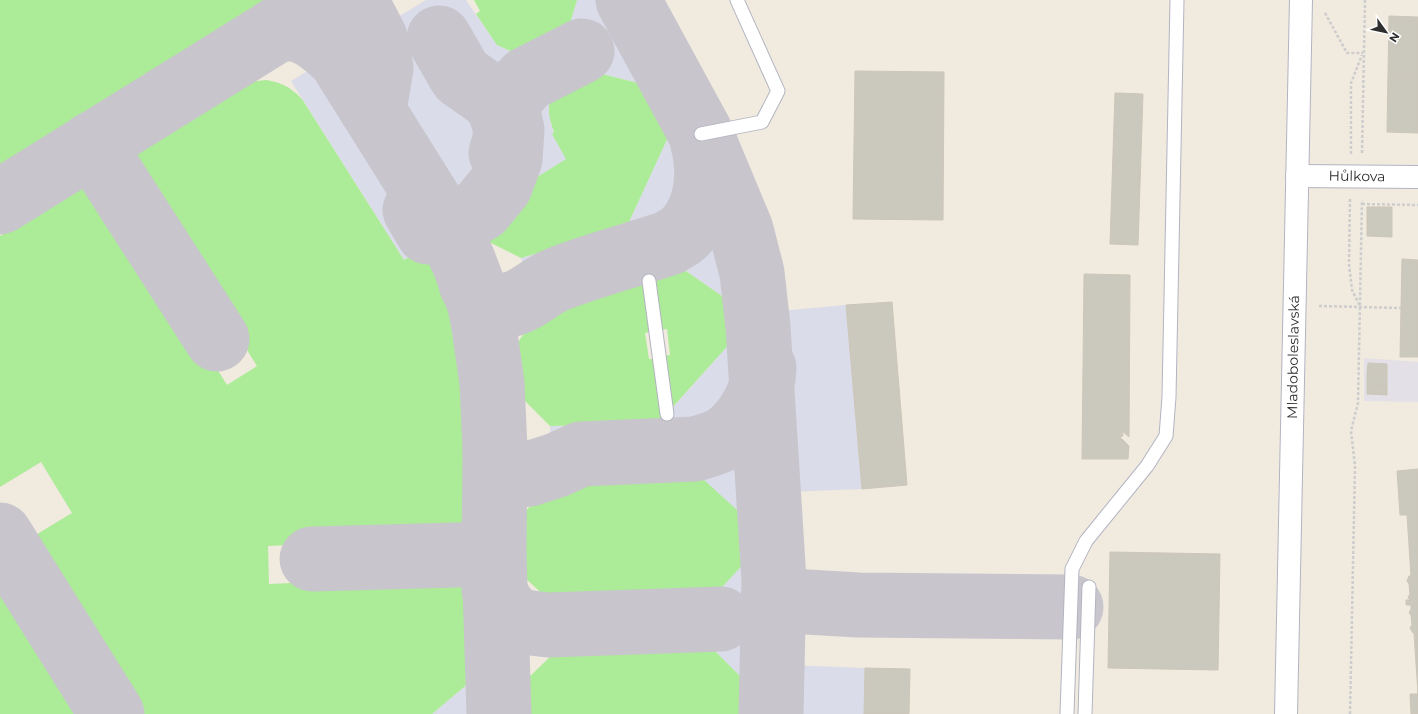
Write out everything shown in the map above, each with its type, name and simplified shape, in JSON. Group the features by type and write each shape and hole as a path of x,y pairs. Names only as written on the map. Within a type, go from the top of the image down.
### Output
{"main road":[{"name":"Mladoboleslavská","path":"1286,714 1300,0"},
{"name":"Hůlkova","path":"1297,176 1418,177"}],"lane":[{"path":"701,134 762,122 778,91 737,0"},
{"path":"1067,714 1072,569 1086,541 1147,466 1166,436 1169,397 1177,0"},
{"path":"649,281 667,414"},
{"path":"1086,714 1089,587"}],"path":[{"path":"1360,306 1352,290 1349,264 1356,176 1365,0"},
{"path":"1324,12 1347,52 1363,53"},
{"path":"1350,714 1356,466 1351,431 1358,403 1362,204 1356,176 1351,83 1363,53"},
{"path":"1362,204 1418,205"},
{"path":"1319,306 1401,308"}],"shaded area":[{"path":"426,0 466,0 497,45 515,53 523,53 568,30 577,0 596,0 642,84 594,72 550,121 554,133 552,134 567,159 404,260 291,81"},
{"path":"670,133 700,194 714,231 721,256 729,301 686,271 536,315 521,258 625,228"},
{"path":"846,305 862,489 787,492 769,312"},
{"path":"732,341 747,519 703,480 551,484 550,426 658,424"},
{"path":"1364,358 1418,362 1418,402 1364,401"},
{"path":"750,557 749,685 710,646 555,652 553,604 711,599"},
{"path":"788,665 865,668 864,714 787,714"},
{"path":"477,676 479,714 432,714"}],"green space":[{"path":"0,0 270,0 0,169"},
{"path":"474,0 577,0 568,30 536,50 515,53 497,45 476,14 480,11"},
{"path":"594,72 642,84 670,133 625,228 521,258 481,238 472,218 566,159 552,134 554,132 549,114 550,101 552,97"},
{"path":"266,80 286,86 302,99 404,260 424,248 432,259 443,286 457,331 466,390 472,533 463,543 312,549 311,544 268,546 269,584 313,582 313,571 463,565 473,574 477,676 432,714 136,714 135,712 132,714 124,714 19,545 72,513 41,462 0,487 0,236 100,174 208,345 204,348 227,385 257,366 234,329 225,334 127,178 133,153 241,86 250,82"},
{"path":"686,271 729,301 732,341 671,409 663,356 670,355 667,329 659,330 651,280"},
{"path":"645,282 653,331 645,333 649,359 657,359 664,417 658,424 550,426 521,397 515,347 536,315"},
{"path":"704,480 747,519 750,557 711,599 553,604 520,573 518,519 551,484"},
{"path":"0,551 100,714 0,714"},
{"path":"710,646 749,685 748,714 523,714 522,684 555,652"}],"building":[{"path":"1389,16 1418,17 1418,75 1388,74"},
{"path":"855,71 944,72 943,220 853,219"},
{"path":"1388,74 1418,75 1418,133 1387,132"},
{"path":"1115,93 1143,94 1138,245 1110,244"},
{"path":"1367,207 1392,207 1392,237 1367,236"},
{"path":"1402,259 1418,260 1418,357 1400,357"},
{"path":"1084,274 1130,275 1129,437 1122,431 1123,436 1120,437 1129,446 1128,459 1082,459"},
{"path":"892,302 907,485 862,489 846,305"},
{"path":"1368,363 1387,364 1387,374 1367,374"},
{"path":"1367,374 1387,374 1387,385 1367,384"},
{"path":"1367,384 1387,385 1387,395 1367,394"},
{"path":"1418,469 1418,694 1414,633 1410,628 1412,625 1411,615 1409,613 1411,605 1406,605 1406,600 1410,600 1408,597 1410,594 1409,584 1407,581 1409,576 1411,576 1407,515 1400,515 1397,471"},
{"path":"1110,552 1220,554 1218,670 1108,668"},
{"path":"865,668 910,669 909,714 864,714"},
{"path":"1410,694 1418,694 1418,714 1411,714"}],"taxiway":[{"path":"348,0 361,11 375,38 381,68 376,98 373,104"},
{"path":"628,0 701,134 741,230 752,273 758,327 774,581 771,714"},
{"path":"0,202 314,7"},
{"path":"276,30 295,29 303,31 326,45 340,58 449,232 463,260 480,305 492,383 495,449 494,554 499,714"},
{"path":"439,38 461,76 491,97 499,108 504,122 506,136 501,153"},
{"path":"415,210 428,232 456,224 481,209 500,186 510,159 512,130 506,102 527,79 582,51"},
{"path":"471,284 485,302 498,306 507,305 523,300 550,282 669,243 679,237 691,226 702,203 705,191 706,165 702,140"},
{"path":"92,144 217,339"},
{"path":"495,449 498,462 506,472 517,475 529,474 557,465 581,454 695,449 703,447 727,437 741,423 758,397 764,368"},
{"path":"0,535 112,714"},
{"path":"312,559 494,554"},
{"path":"494,590 504,608 515,618 521,621 537,624 548,625 721,619"},
{"path":"773,600 858,605 1071,607"}]}
